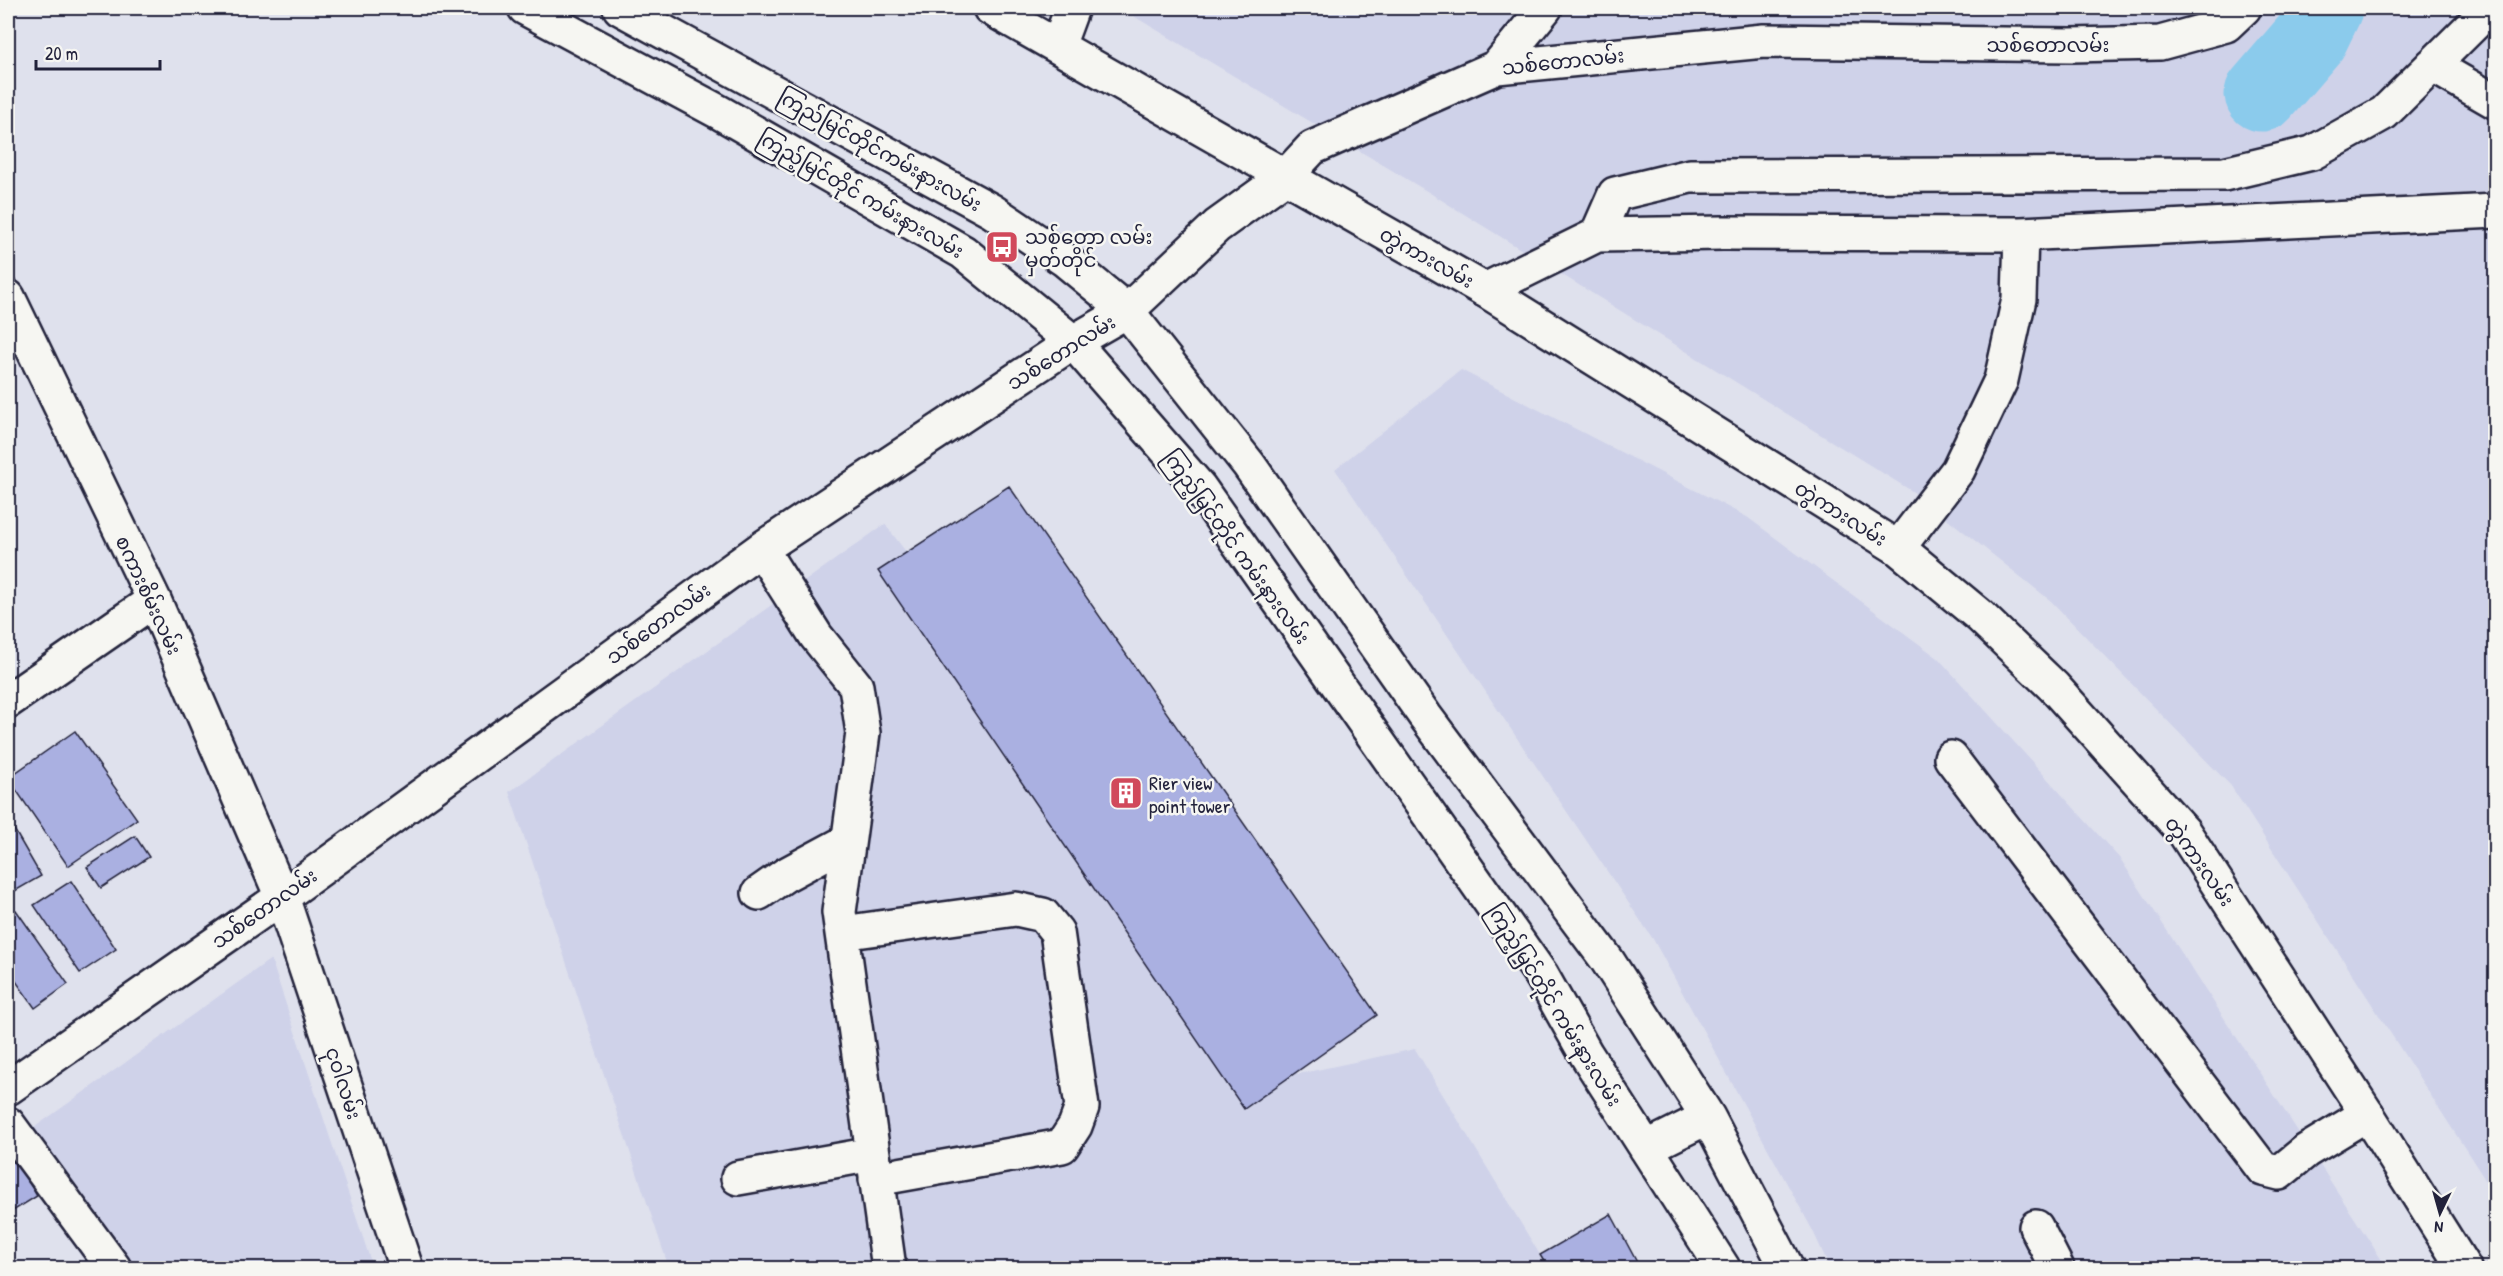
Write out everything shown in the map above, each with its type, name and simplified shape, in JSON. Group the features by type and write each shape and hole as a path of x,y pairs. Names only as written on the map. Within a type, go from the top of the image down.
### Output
{"main road":[{"name":"ကြည့်မြင်တိုင် ကမ်းနားလမ်း","path":"525,8 719,112 963,252 1073,342 1199,487 1542,976 1586,1054 1724,1269"},
{"name":"ကြည်မြင်တိုင်ကမ်းနားလမ်း","path":"620,8 992,211 1065,261 1128,311"},
{"name":"တွဲကားလမ်း","path":"990,8 1485,290 1898,548 1980,616 2054,687 2184,832 2367,1114 2464,1269"},
{"path":"1058,46 1072,8"},
{"path":"1497,67 1545,8"},
{"name":"သစ်တောလမ်း","path":"8,1088 282,897 761,549 1073,342 1128,311 1217,226 1285,177 1312,148 1497,67 1764,40 2071,45 2160,44 2226,25 2244,8"},
{"path":"1597,235 1615,194 1690,176 2224,174 2312,153 2384,113 2490,8"},
{"path":"2432,65 2496,102"},
{"path":"719,112 745,76"},
{"path":"1485,290 1597,235 2021,234 2496,211"},
{"path":"1898,548 1958,470 2001,380 2019,298 2021,234"},
{"name":"စကားစိမ်းလမ်း","path":"8,297 154,600 282,897"},
{"path":"1128,311 1249,465 1425,716 1607,960 1708,1117 1787,1269"},
{"path":"761,549 816,636 856,686 863,733 839,912 889,1269"},
{"path":"8,701 154,600"},
{"path":"1951,758 2263,1169 2278,1173 2306,1151 2367,1114"},
{"path":"759,893 785,875 848,841"},
{"name":"ငုဝါလမ်း","path":"282,897 406,1269"},
{"path":"738,1178 875,1167 1062,1146 1076,1126 1083,1107 1057,932 1044,915 1016,909 842,933"},
{"path":"1646,1148 1708,1117"},
{"path":"8,1125 114,1269"},
{"path":"2036,1227 2057,1269"}],"shaded area":[{"path":"1120,8 2495,8 2495,1195 2231,786 2051,601 1915,493 1430,193"},
{"path":"1461,370 1747,517 1938,658 2121,860 2387,1268 1830,1268 1813,1231 1653,939 1335,469"},
{"path":"885,524 1298,1074 1415,1049 1548,1268 669,1268 509,792"},
{"path":"271,959 373,1268 120,1268 25,1134"}],"building":[{"name":"Rier view point tower","path":"1009,486 1377,1015 1244,1109 878,571"},
{"path":"75,731 137,819 68,866 8,778"},
{"path":"8,819 41,876 8,895"},
{"path":"135,836 149,857 101,888 87,867"},
{"path":"71,881 116,949 80,973 34,905"},
{"path":"16,910 68,984 35,1008 8,970 8,916"},
{"path":"15,1159 37,1196 8,1214 8,1163"},
{"path":"1611,1214 1640,1268 1548,1268 1540,1255"}],"waterway":[{"path":"2262,94 2311,37 2325,8"}],"place":[{"name":"သစ်တော လမ်း မှတ်တိုင်","path":"1002,247"},
{"name":"Rier view point tower","path":"1126,793"}]}
